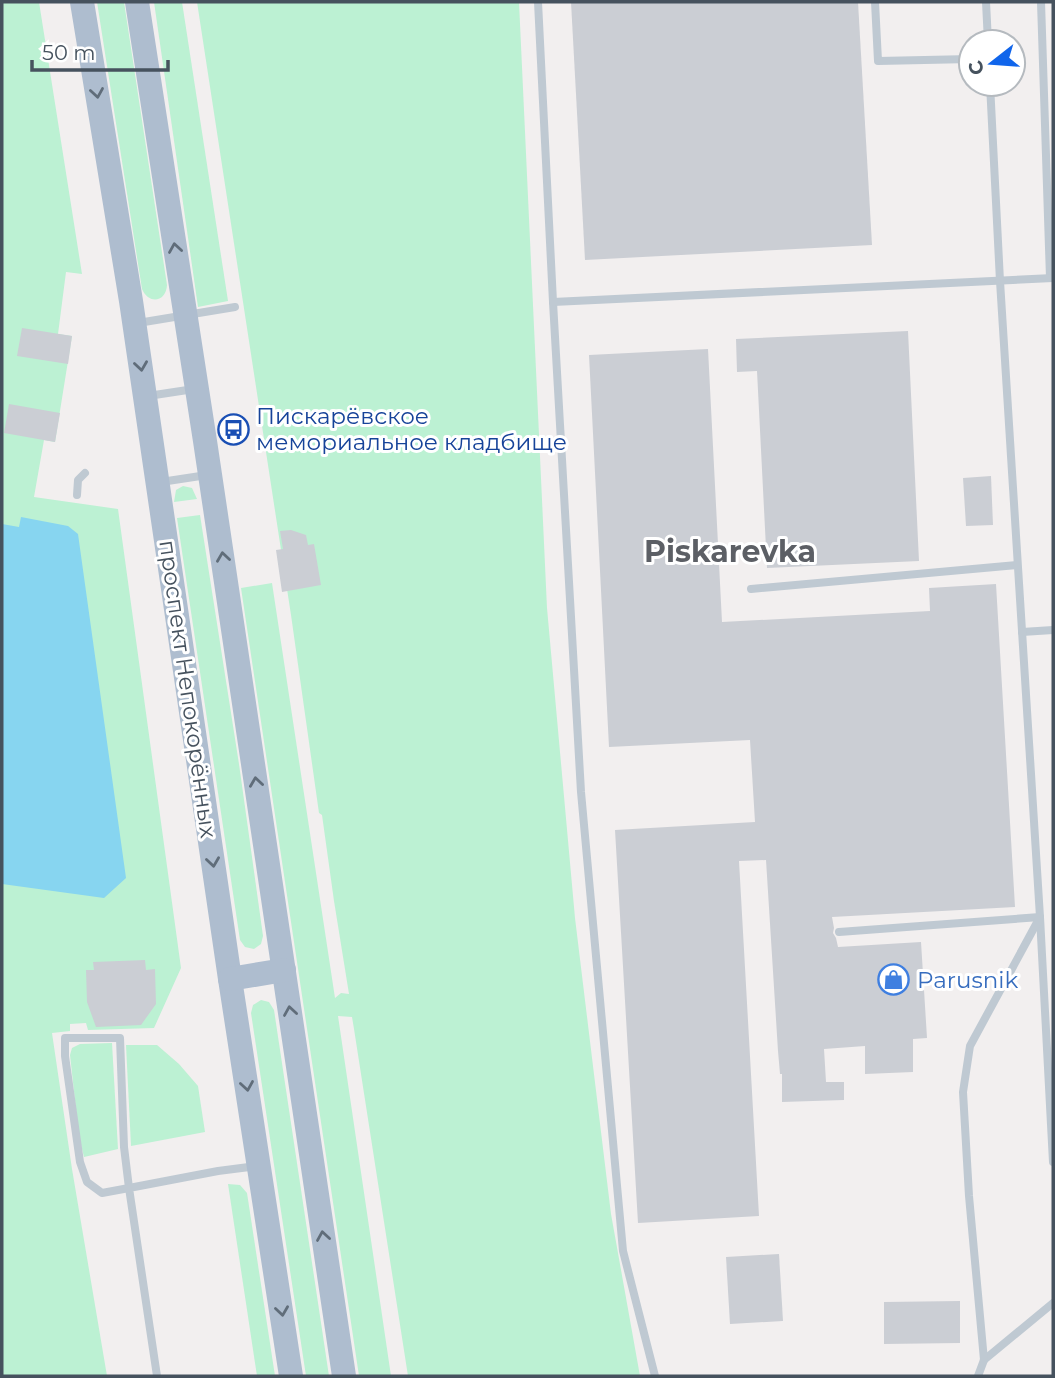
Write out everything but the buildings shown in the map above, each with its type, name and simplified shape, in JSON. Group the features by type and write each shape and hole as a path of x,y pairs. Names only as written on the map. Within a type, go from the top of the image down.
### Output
{"main road":[{"name":"проспект Непокорённых","path":"82,2 134,324 291,1376"},
{"path":"137,2 344,1376"},
{"path":"230,979 284,970"}],"lane":[{"path":"538,2 581,792 623,1251 655,1376"},
{"path":"875,2 878,61 957,59"},
{"path":"986,2 987,28"},
{"path":"553,302 1052,278 1041,2"},
{"path":"991,98 1053,1162"},
{"path":"134,324 235,307"},
{"path":"145,397 197,388"},
{"path":"76,495 78,480 85,473"},
{"path":"158,482 210,475"},
{"path":"751,589 1017,565"},
{"path":"1022,632 1053,630"},
{"path":"839,932 1040,917"},
{"path":"978,1376 984,1360 969,1196 963,1092 970,1046 1040,917"},
{"path":"157,1376 129,1188 124,1147 120,1038 65,1038 65,1056 80,1162 87,1182 102,1193 129,1188 218,1171 260,1166"},
{"path":"984,1360 1053,1303"}],"green space":[{"path":"2,2 39,2 82,274 66,272 58,334 72,336 55,442 44,440 34,497 118,509 181,968 154,1028 88,1030 86,1023 70,1024 70,1031 52,1033 107,1376 2,1376"},
{"path":"97,2 124,2 167,285 164,295 157,299 149,298 142,289"},
{"path":"154,2 182,2 228,301 198,307"},
{"path":"197,2 519,2 547,608 575,918 611,1214 640,1376 408,1376 352,1017 338,1016 391,1376 359,1376 241,588 272,583 335,998 341,993 349,994 322,815 319,813"},
{"path":"183,486 192,488 197,499 174,502 176,490"},
{"path":"200,515 263,936 261,944 254,949 245,947 240,940 177,518"},
{"path":"261,1000 269,1002 274,1010 329,1376 306,1376 251,1013 253,1005"},
{"path":"112,1043 118,1149 84,1157 79,1137 70,1055 72,1048 80,1044"},
{"path":"126,1045 157,1045 179,1064 198,1086 205,1132 131,1146"},
{"path":"228,1184 240,1185 247,1193 275,1376 257,1376"}],"water":[{"path":"21,517 68,526 78,534 126,878 104,898 2,884 2,524 19,527"}],"place":[{"name":"Пискарёвское мемориальное кладбище","path":"233,429"},
{"name":"Parusnik","path":"894,980"}],"district":[{"name":"Piskarevka","path":"730,551"}]}
